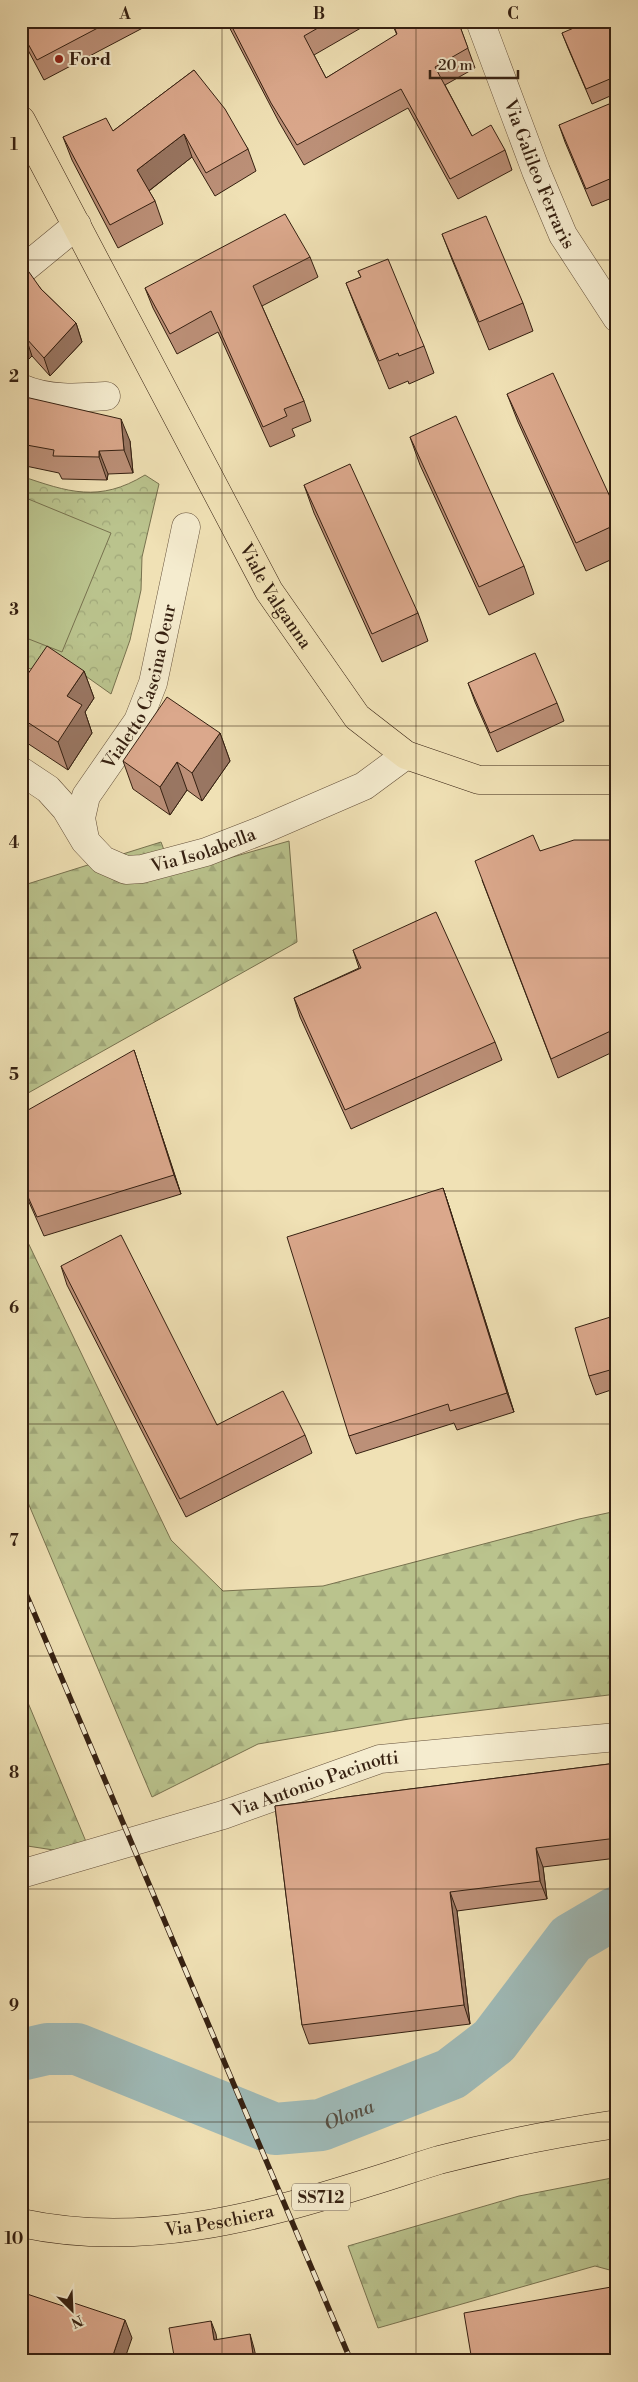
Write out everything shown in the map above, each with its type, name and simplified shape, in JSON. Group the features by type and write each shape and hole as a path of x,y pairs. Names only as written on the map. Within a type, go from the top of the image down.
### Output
{"main road":[{"name":"Viale Valganna","path":"21,120 269,591 357,717 406,755 479,780 617,780"},
{"name":"Via Peschiera","path":"21,2223 61,2230 94,2232 146,2232 198,2226 281,2208 438,2160 563,2132 617,2124"}],"street":[{"name":"Via Galileo Ferraris","path":"480,21 536,172 563,235 617,318"},
{"path":"21,271 77,224"},
{"path":"21,388 48,396 106,396"},
{"name":"Vialetto Cascina Oeur","path":"85,841 81,818 86,796 138,721 153,683 186,527"},
{"name":"Via Isolabella","path":"21,771 48,788 66,808 85,841 103,860 126,870 142,869 206,852 364,786 406,755"},
{"name":"Via Antonio Pacinotti","path":"21,1874 223,1815 380,1759 617,1737"}],"green space":[{"path":"145,475 159,484 142,557 141,590 130,640 111,694 80,672 21,668 21,476 54,487 83,492 98,492 128,484"},
{"path":"21,496 111,533 62,652 21,636"},
{"path":"289,841 297,942 21,1097 21,886 161,842 173,874"},
{"path":"21,1228 171,1540 223,1591 323,1586 579,1519 617,1511 617,1694 409,1719 258,1744 152,1797 21,1486"},
{"path":"21,1686 87,1844 60,1851 21,1845"},
{"path":"617,2177 617,2272 595,2266 378,2328 348,2246 519,2196"}],"building":[{"path":"21,21 111,21 37,60 21,31"},
{"path":"229,21 330,21 304,36 326,78 397,34 392,21 458,21 468,48 435,67 472,136 491,125 505,150 450,179 401,89 297,145 271,103"},
{"path":"590,21 615,21 617,25 617,76 586,89 562,33"},
{"path":"194,70 225,109 248,149 206,173 184,134 137,170 155,201 110,225 63,137 106,118 113,131"},
{"path":"609,104 617,122 617,185 612,178 586,189 559,125"},
{"path":"285,214 310,257 253,286 304,401 284,409 287,416 263,427 211,311 170,334 145,288"},
{"path":"486,216 523,303 479,322 442,234"},
{"path":"388,259 424,346 399,356 398,353 379,361 346,283 361,277 358,271"},
{"path":"21,265 24,265 41,289 76,323 44,358 26,338 21,342"},
{"path":"553,373 617,512 617,524 576,543 507,394"},
{"path":"21,396 121,419 124,450 99,451 99,457 53,456 54,450 21,444"},
{"path":"456,416 524,566 479,587 410,437"},
{"path":"350,464 418,613 372,634 304,485"},
{"path":"47,646 84,671 67,696 82,705 58,742 21,718 21,684"},
{"path":"535,653 557,703 490,733 468,683"},
{"path":"167,697 220,733 192,773 177,762 160,787 123,761"},
{"path":"533,835 540,851 574,840 617,840 617,1028 551,1059 475,861"},
{"path":"436,912 495,1042 345,1110 294,998 361,968 353,950"},
{"path":"134,1050 174,1175 37,1217 21,1181 21,1114"},
{"path":"443,1188 507,1393 450,1411 448,1404 349,1436 287,1237"},
{"path":"121,1235 217,1425 283,1391 305,1435 180,1499 61,1266"},
{"path":"617,1315 617,1368 589,1376 575,1328"},
{"path":"617,1763 617,1838 536,1848 540,1881 450,1892 464,2005 302,2025 275,1806"},
{"path":"617,2286 617,2361 472,2361 464,2313"},
{"path":"21,2292 72,2309 74,2303 125,2320 111,2361 21,2361"},
{"path":"211,2321 214,2340 250,2334 254,2361 175,2361 169,2328"}],"waterway":[{"name":"Olona","path":"21,2055 47,2049 77,2049 275,2129 321,2125 451,2074 494,2041 571,1939 617,1912"}],"railway":[{"path":"21,1582 351,2361"}],"place":[{"name":"Ford","path":"59,59"}]}
